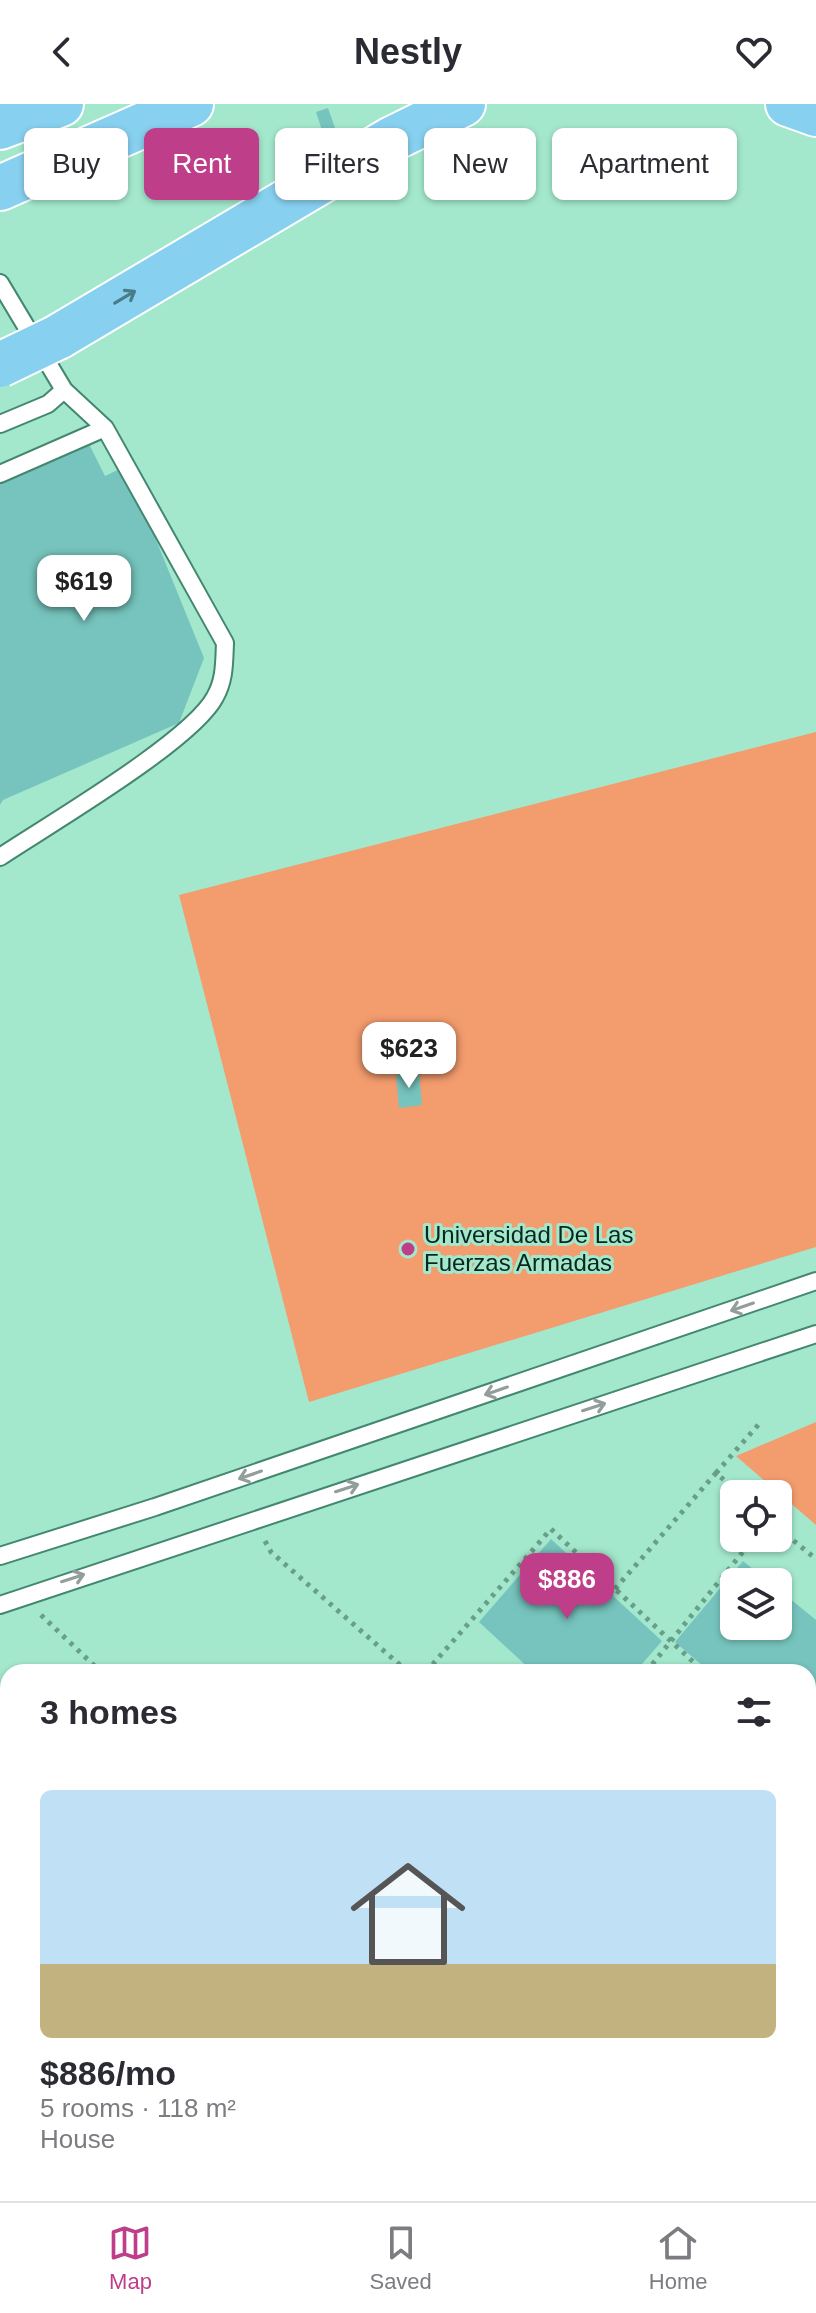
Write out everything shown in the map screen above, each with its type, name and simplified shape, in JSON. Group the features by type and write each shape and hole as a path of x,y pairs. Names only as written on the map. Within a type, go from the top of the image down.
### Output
{"highway":[{"path":"0,127 61,104"},
{"path":"0,188 191,104"},
{"path":"0,365 58,337 392,139 463,104"},
{"path":"788,104 816,114"}],"lane":[{"path":"0,283 64,390 105,428 225,643 224,677 214,700 173,740 0,857"},
{"path":"0,424 48,404 64,390"},
{"path":"0,474 105,428"},
{"path":"0,1556 170,1502 816,1281"},
{"path":"0,1605 19,1596 816,1334"}],"path":[{"path":"615,1589 759,1424"},
{"path":"716,1473 724,1480"},
{"path":"253,1519 271,1552 399,1664"},
{"path":"433,1664 551,1529 695,1664"},
{"path":"792,1539 816,1559"},
{"path":"653,1664 743,1552"},
{"path":"19,1596 92,1664"}],"shaded area":[{"path":"816,732 816,1247 309,1402 179,895"},
{"path":"816,1422 816,1525 792,1504 792,1480 764,1480 736,1456"}],"building":[{"path":"328,108 335,128 321,128 316,112"},
{"path":"89,444 105,476 126,466 204,658 179,723 3,800 0,805 0,482"},
{"path":"419,1072 422,1105 399,1108 396,1075"},
{"path":"551,1539 662,1641 642,1664 524,1664 479,1622"},
{"path":"743,1561 752,1568 737,1568"},
{"path":"720,1588 720,1640 792,1640 792,1600 816,1620 816,1664 701,1664 675,1642"}],"place":[{"name":"Universidad De Las Fuerzas Armadas","path":"408,1249"}]}
